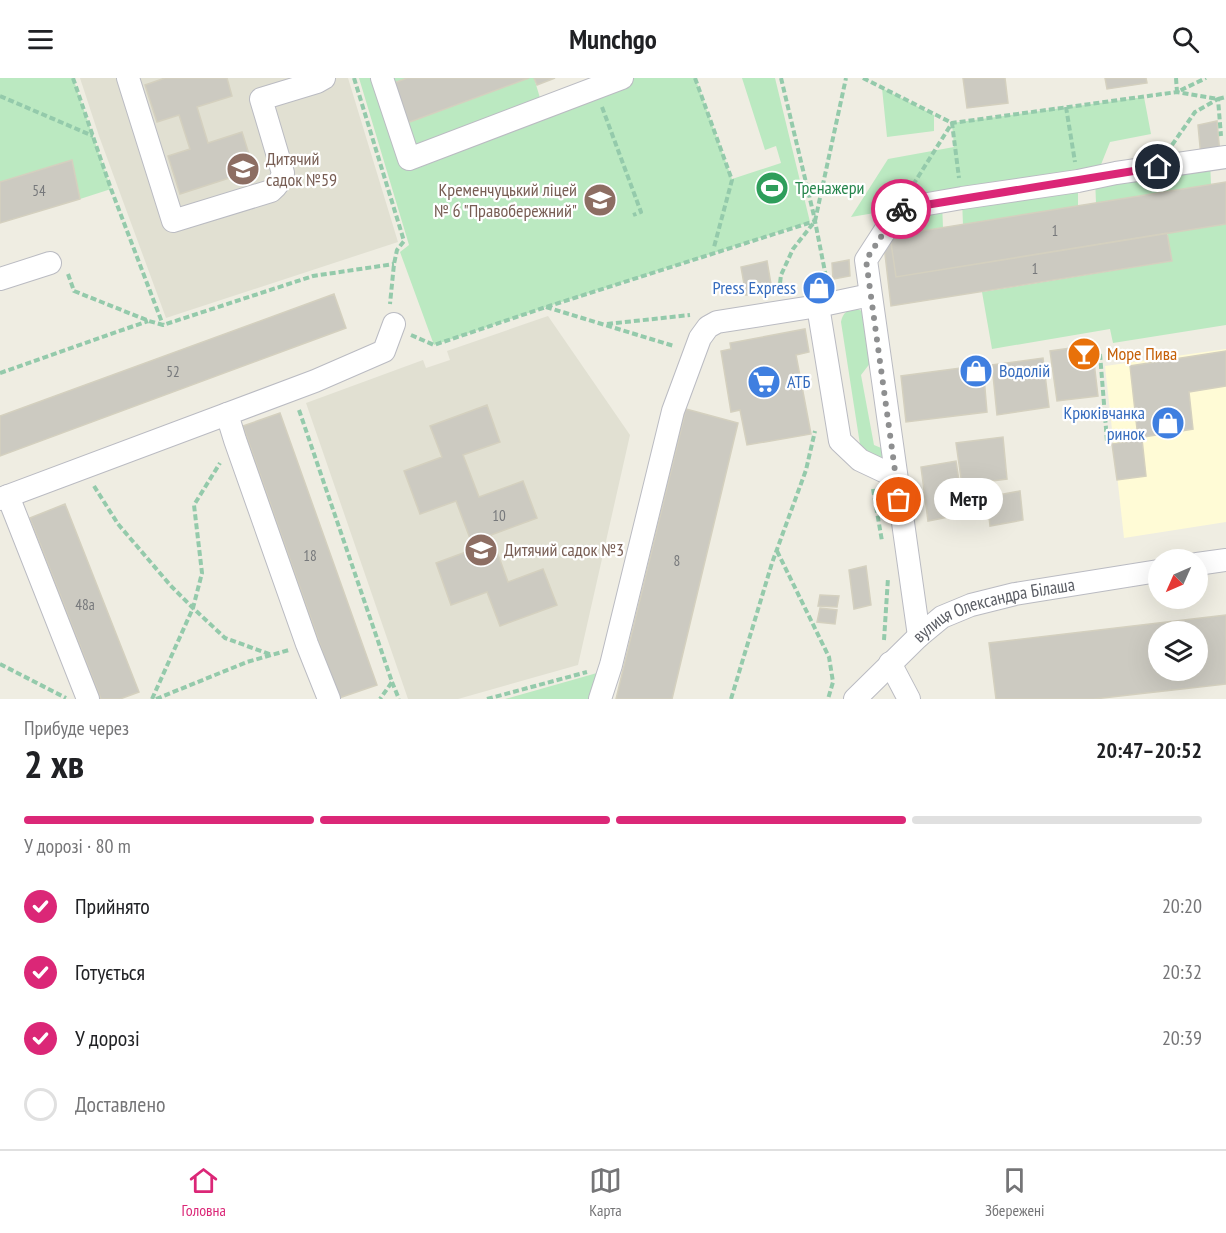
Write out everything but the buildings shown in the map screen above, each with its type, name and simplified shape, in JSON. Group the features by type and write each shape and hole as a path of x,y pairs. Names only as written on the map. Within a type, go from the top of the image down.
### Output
{"street":[{"path":"128,78 173,221 271,191 276,187 283,173 261,99 324,78"},
{"path":"382,78 409,159 622,78"},
{"path":"919,636 866,260 899,209 1116,173 1224,158"},
{"path":"0,279 59,266"},
{"path":"600,699 611,665 673,411 700,338 708,327 717,322 870,295"},
{"path":"825,304 840,441 860,459 896,477"},
{"path":"78,697 4,497 291,390 384,351 394,324"},
{"path":"227,414 307,644 329,699"},
{"path":"1208,562 1226,560"},
{"name":"вулиця Олександра Білаша","path":"855,699 887,656 919,636 942,617 971,604 1015,594 1148,573"},
{"path":"913,597 922,610 928,614 949,615"},
{"path":"887,656 909,699"}],"path":[{"path":"73,78 111,189 163,325"},
{"path":"354,78 404,241 397,250 394,264 390,302 394,324 414,337 434,345 815,221"},
{"path":"695,78 732,180 714,247"},
{"path":"781,78 815,221 825,304"},
{"path":"777,302 781,275 793,249 815,221 846,78"},
{"path":"863,78 952,123 1178,92 1218,99 1226,98"},
{"path":"1176,78 1178,92"},
{"path":"1178,92 1206,78"},
{"path":"0,96 93,136"},
{"path":"1218,99 1224,158"},
{"path":"1158,167 1194,112 1218,99"},
{"path":"600,101 641,212 633,215"},
{"path":"1066,107 1078,181"},
{"path":"952,123 962,198"},
{"path":"899,209 952,123"},
{"path":"59,266 74,291 163,325 313,276 394,264"},
{"path":"546,307 694,352"},
{"path":"604,324 697,315"},
{"path":"0,373 149,321"},
{"path":"1100,354 1107,441"},
{"path":"291,390 399,699"},
{"path":"731,699 816,433"},
{"path":"154,699 193,608 202,573 194,505 235,440"},
{"path":"82,468 118,524 193,608 225,638 272,655"},
{"path":"873,488 882,543"},
{"path":"777,551 830,657 833,682 828,699"},
{"path":"887,656 888,576"},
{"path":"154,699 247,662 307,644"},
{"path":"0,664 63,697 78,697"},
{"path":"487,699 498,698 611,665"},
{"path":"380,699 392,682"}],"shaded area":[{"name":"Дитячий садок №59","path":"80,78 348,78 398,242 166,318"},
{"name":"Дитячий садок №3","path":"548,316 630,435 578,665 458,699 408,699 306,403 423,360 426,368 450,360 447,351"},
{"name":"Крюківчанка ринок","path":"1226,349 1226,522 1124,538 1105,366"}],"green space":[{"path":"0,78 73,78 111,189 80,199 72,160 0,182"},
{"name":"Кременчуцький ліцей № 6 \"Правобережний\"","path":"359,78 534,78 543,108 613,78 695,78 732,179 781,163 776,146 765,150 742,78 775,78 810,222 434,345 400,252 409,245"},
{"path":"882,88 934,115 934,131 887,137"},
{"path":"1144,97 1151,134 1110,142 1096,177 1210,159 1211,185 1096,203 1095,178 1078,181 1078,206 963,225 962,199 942,202 943,228 901,235 898,209 851,217 888,159 954,147 952,123"},
{"path":"1226,224 1226,325 1113,343 1110,329 992,349 982,292 1172,261 1167,233"},
{"path":"857,309 865,316 871,362 861,375 874,445 886,450 881,458 861,451 841,322 846,312"},
{"path":"604,671 594,699 505,699"}],"way so far":[{"path":"899,500 866,260 901,209"}],"place":[{"name":"Дитячий садок №59","path":"243,169"},
{"name":"Тренажери","path":"772,188"},
{"name":"Кременчуцький ліцей № 6 \"Правобережний\"","path":"600,200"},
{"name":"Press Express","path":"819,288"},
{"name":"Море Пива","path":"1084,354"},
{"name":"Водолій","path":"976,371"},
{"name":"АТБ","path":"764,382"},
{"name":"Крюківчанка ринок","path":"1168,423"},
{"name":"Метр","path":"899,500"},
{"name":"Дитячий садок №3","path":"481,550"}],"route":[{"path":"901,209 1158,167"}]}
